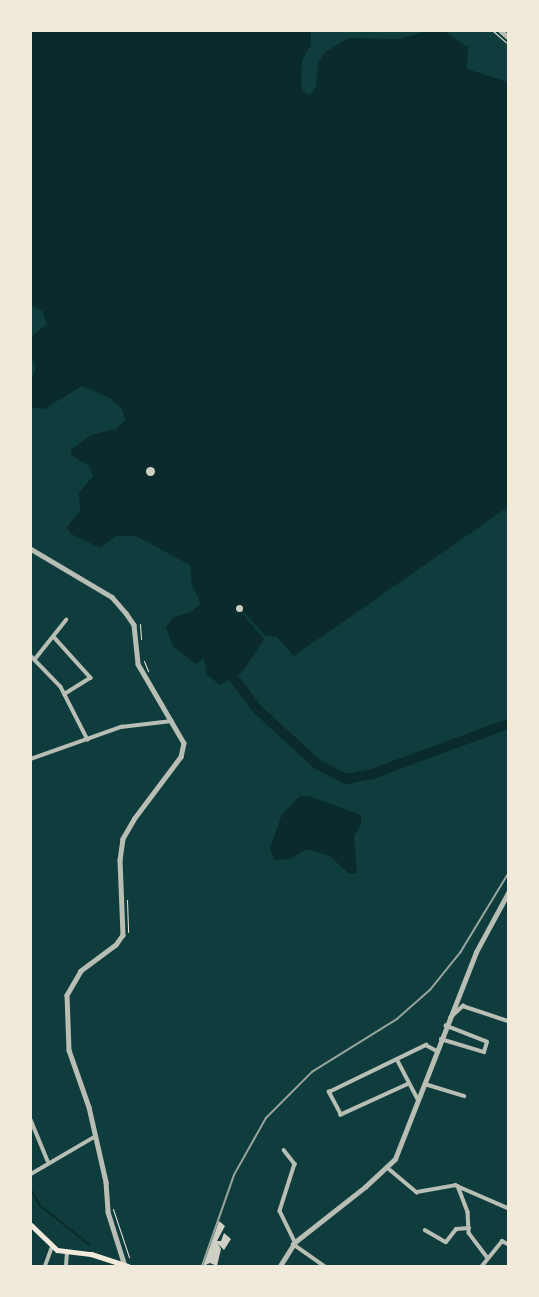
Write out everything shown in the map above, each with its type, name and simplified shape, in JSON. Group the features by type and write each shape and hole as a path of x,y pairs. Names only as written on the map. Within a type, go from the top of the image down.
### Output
{"main road":[{"path":"31,1225 52,1247 67,1252 105,1257 126,1266"}],"street":[{"path":"501,31 508,37"},
{"path":"31,549 112,597 126,613 134,625 138,664 184,741 184,751 132,823 122,847 123,935 116,945 81,971 67,995 69,1050 96,1136 108,1212 126,1266"},
{"path":"35,659 66,620"},
{"path":"54,637 91,678 65,694"},
{"path":"31,656 65,694 88,740"},
{"path":"31,760 121,727 172,721"},
{"path":"280,1266 294,1243 388,1168 400,1149 419,1102 449,1018 476,952 508,893"},
{"path":"449,1018 463,1006 508,1022"},
{"path":"441,1039 484,1052 487,1042 446,1026"},
{"path":"408,1084 341,1115 329,1092 426,1045 437,1051"},
{"path":"397,1059 408,1084 419,1102"},
{"path":"425,1084 464,1096"},
{"path":"31,1120 48,1162"},
{"path":"31,1174 48,1162 96,1136"},
{"path":"284,1150 295,1164 280,1211 294,1243 325,1266"},
{"path":"388,1168 417,1192 458,1186 508,1208"},
{"path":"458,1186 469,1228 488,1258"},
{"path":"425,1230 446,1242 456,1229 469,1228"},
{"path":"482,1266 502,1241 508,1244"},
{"path":"45,1266 52,1247"},
{"path":"66,1266 67,1252"}],"path":[{"path":"136,619 141,628 141,646"},
{"path":"141,657 150,675"},
{"path":"127,894 127,937"},
{"path":"113,1204 129,1257"}],"water":[{"path":"31,31 311,31 311,45 302,60 301,83 303,92 310,95 316,88 318,63 325,52 349,38 399,39 427,31 444,31 468,47 467,69 508,82 508,507 294,656 277,637 267,635 242,672 220,685 207,675 204,659 195,664 173,646 166,628 173,617 191,612 201,603 192,585 190,565 136,536 116,536 100,548 71,534 67,527 80,511 79,493 93,476 89,466 71,455 71,450 91,435 116,429 125,420 122,409 110,398 82,386 44,409 31,407 31,382 36,368 31,358 31,337 47,324 42,311 31,305"},
{"path":"300,796 309,796 361,815 361,825 354,836 357,873 349,874 331,857 312,850 305,850 290,859 274,860 270,849 282,814"}],"pier":[{"path":"242,610 267,638 265,640 241,612"}],"building":[{"path":"148,467 152,467 154,471 152,475 148,475 146,473 146,469"},
{"path":"239,604 242,605 242,611 239,612 236,611 235,608 236,605"},
{"path":"219,1221 225,1226 217,1241 221,1241 224,1233 231,1239 224,1250 218,1244 221,1249 217,1266 210,1263 203,1266"}],"waterway":[{"path":"233,677 256,708 317,764 346,779 372,774 508,724"},
{"path":"31,1189 41,1206 89,1244"}],"railway":[{"path":"202,1266 234,1175 266,1118 312,1072 397,1019 430,990 460,953 508,874"}]}
